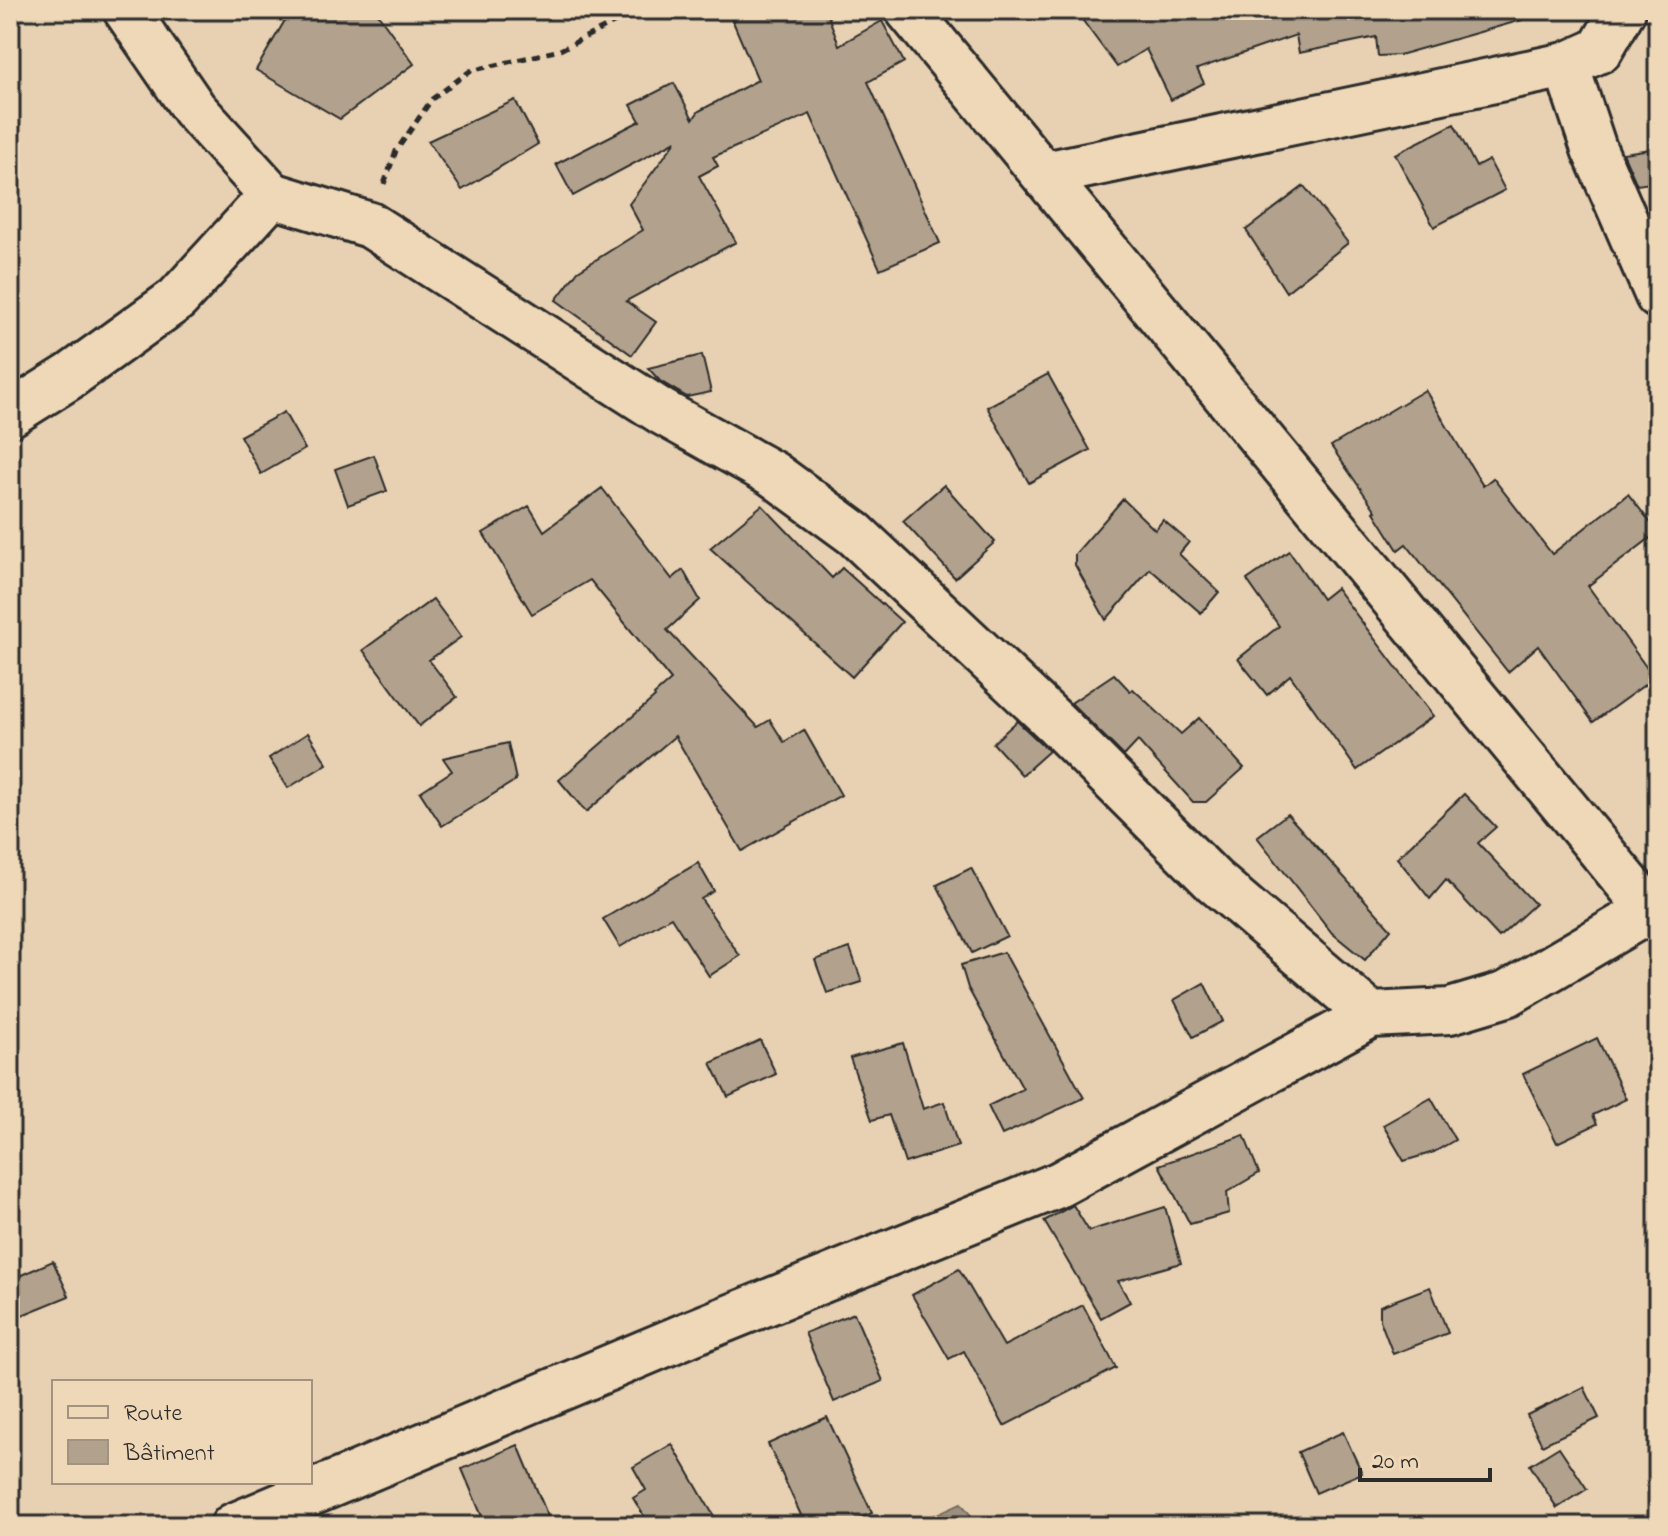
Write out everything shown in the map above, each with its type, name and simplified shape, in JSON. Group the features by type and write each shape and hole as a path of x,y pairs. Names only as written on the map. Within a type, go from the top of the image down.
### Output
{"street":[{"path":"126,10 194,109 272,195 370,225 662,412 773,474 855,534 1056,723 1213,880 1371,1015"},
{"path":"233,1526 694,1332 1058,1185 1371,1015 1450,1011 1507,994 1654,915 908,10"},
{"path":"1045,174 1566,65 1600,50 1623,10"},
{"path":"1566,65 1594,149 1658,296"},
{"path":"10,414 69,377 177,299 272,195"}],"path":[{"path":"370,225 396,151 432,99 470,71 560,50 639,10"}],"shaded area":[{"path":"961,1503 979,1526 911,1526"}],"building":[{"path":"291,10 375,10 414,64 340,119 256,70"},
{"path":"728,10 826,10 839,45 882,21 904,62 868,82 940,243 880,269 810,114 713,157 718,166 699,176 736,242 626,301 656,322 632,355 556,300 578,271 643,230 629,204 676,141 573,196 556,164 640,121 631,105 674,83 693,119 699,111 758,80"},
{"path":"1075,10 1520,10 1522,20 1399,55 1378,56 1376,37 1299,53 1296,35 1197,69 1204,83 1171,100 1146,49 1117,67"},
{"path":"515,100 538,144 462,190 428,141"},
{"path":"1454,124 1476,167 1489,160 1505,190 1434,227 1395,154"},
{"path":"1658,148 1658,182 1637,185 1623,153"},
{"path":"1304,186 1348,243 1286,292 1246,230"},
{"path":"702,355 711,392 687,397 660,381 648,368"},
{"path":"1048,374 1090,450 1029,483 987,407"},
{"path":"1425,390 1483,486 1493,478 1552,554 1628,494 1658,532 1588,586 1654,678 1593,722 1538,646 1508,672 1406,544 1398,550 1376,511 1331,446"},
{"path":"284,412 305,449 261,474 240,436"},
{"path":"374,455 387,491 348,505 335,469"},
{"path":"944,485 995,542 955,578 903,521"},
{"path":"602,488 672,579 683,570 700,600 667,630 758,727 770,720 784,742 804,730 841,795 742,851 675,736 586,812 559,780 671,680 590,580 532,614 483,533 529,506 544,531"},
{"path":"1123,499 1155,530 1163,520 1189,542 1179,554 1219,592 1201,613 1150,569 1106,620 1075,565 1075,554"},
{"path":"762,505 832,578 842,568 902,622 852,677 710,548"},
{"path":"1289,551 1322,599 1336,588 1433,716 1357,770 1290,675 1267,695 1238,659 1279,626 1247,580"},
{"path":"433,599 461,637 429,660 457,697 419,726 363,650"},
{"path":"1114,674 1181,734 1199,718 1244,768 1206,802 1193,802 1138,741 1124,756 1071,703"},
{"path":"1017,721 1049,751 1022,775 993,743"},
{"path":"308,733 327,764 288,788 269,758"},
{"path":"508,743 516,780 442,826 420,792 452,771 443,758"},
{"path":"1464,794 1496,827 1478,843 1535,904 1499,937 1446,880 1430,899 1397,858"},
{"path":"1287,814 1391,929 1365,960 1332,933 1257,837"},
{"path":"698,863 714,891 701,899 740,956 709,976 671,917 620,947 603,919"},
{"path":"971,868 1007,936 972,953 937,885"},
{"path":"850,948 862,982 827,993 815,960"},
{"path":"1004,952 1084,1098 1002,1135 988,1106 1023,1089 968,988 961,965"},
{"path":"1204,983 1223,1021 1193,1037 1174,1000"},
{"path":"1597,1038 1626,1099 1593,1115 1597,1124 1557,1143 1523,1074"},
{"path":"760,1040 776,1074 728,1097 711,1063"},
{"path":"903,1043 923,1109 944,1102 958,1146 905,1163 889,1115 872,1120 850,1058"},
{"path":"1431,1098 1455,1140 1434,1152 1404,1161 1383,1125"},
{"path":"1244,1135 1259,1173 1227,1192 1229,1213 1190,1224 1159,1165"},
{"path":"1073,1205 1089,1231 1165,1207 1181,1263 1118,1281 1130,1302 1101,1318 1044,1221"},
{"path":"53,1261 69,1296 10,1320 10,1280"},
{"path":"959,1269 1004,1346 1083,1305 1116,1368 1004,1426 964,1351 949,1359 912,1295"},
{"path":"1430,1287 1448,1333 1393,1354 1380,1320 1380,1306"},
{"path":"854,1313 883,1381 834,1402 805,1333"},
{"path":"1584,1387 1599,1418 1542,1445 1527,1415"},
{"path":"827,1417 872,1513 845,1526 806,1526 768,1444"},
{"path":"1343,1432 1362,1473 1316,1493 1298,1452"},
{"path":"672,1444 720,1526 650,1526 633,1498 646,1490 633,1467"},
{"path":"518,1445 552,1526 486,1526 462,1469"},
{"path":"1559,1447 1587,1489 1557,1508 1530,1465"}]}
